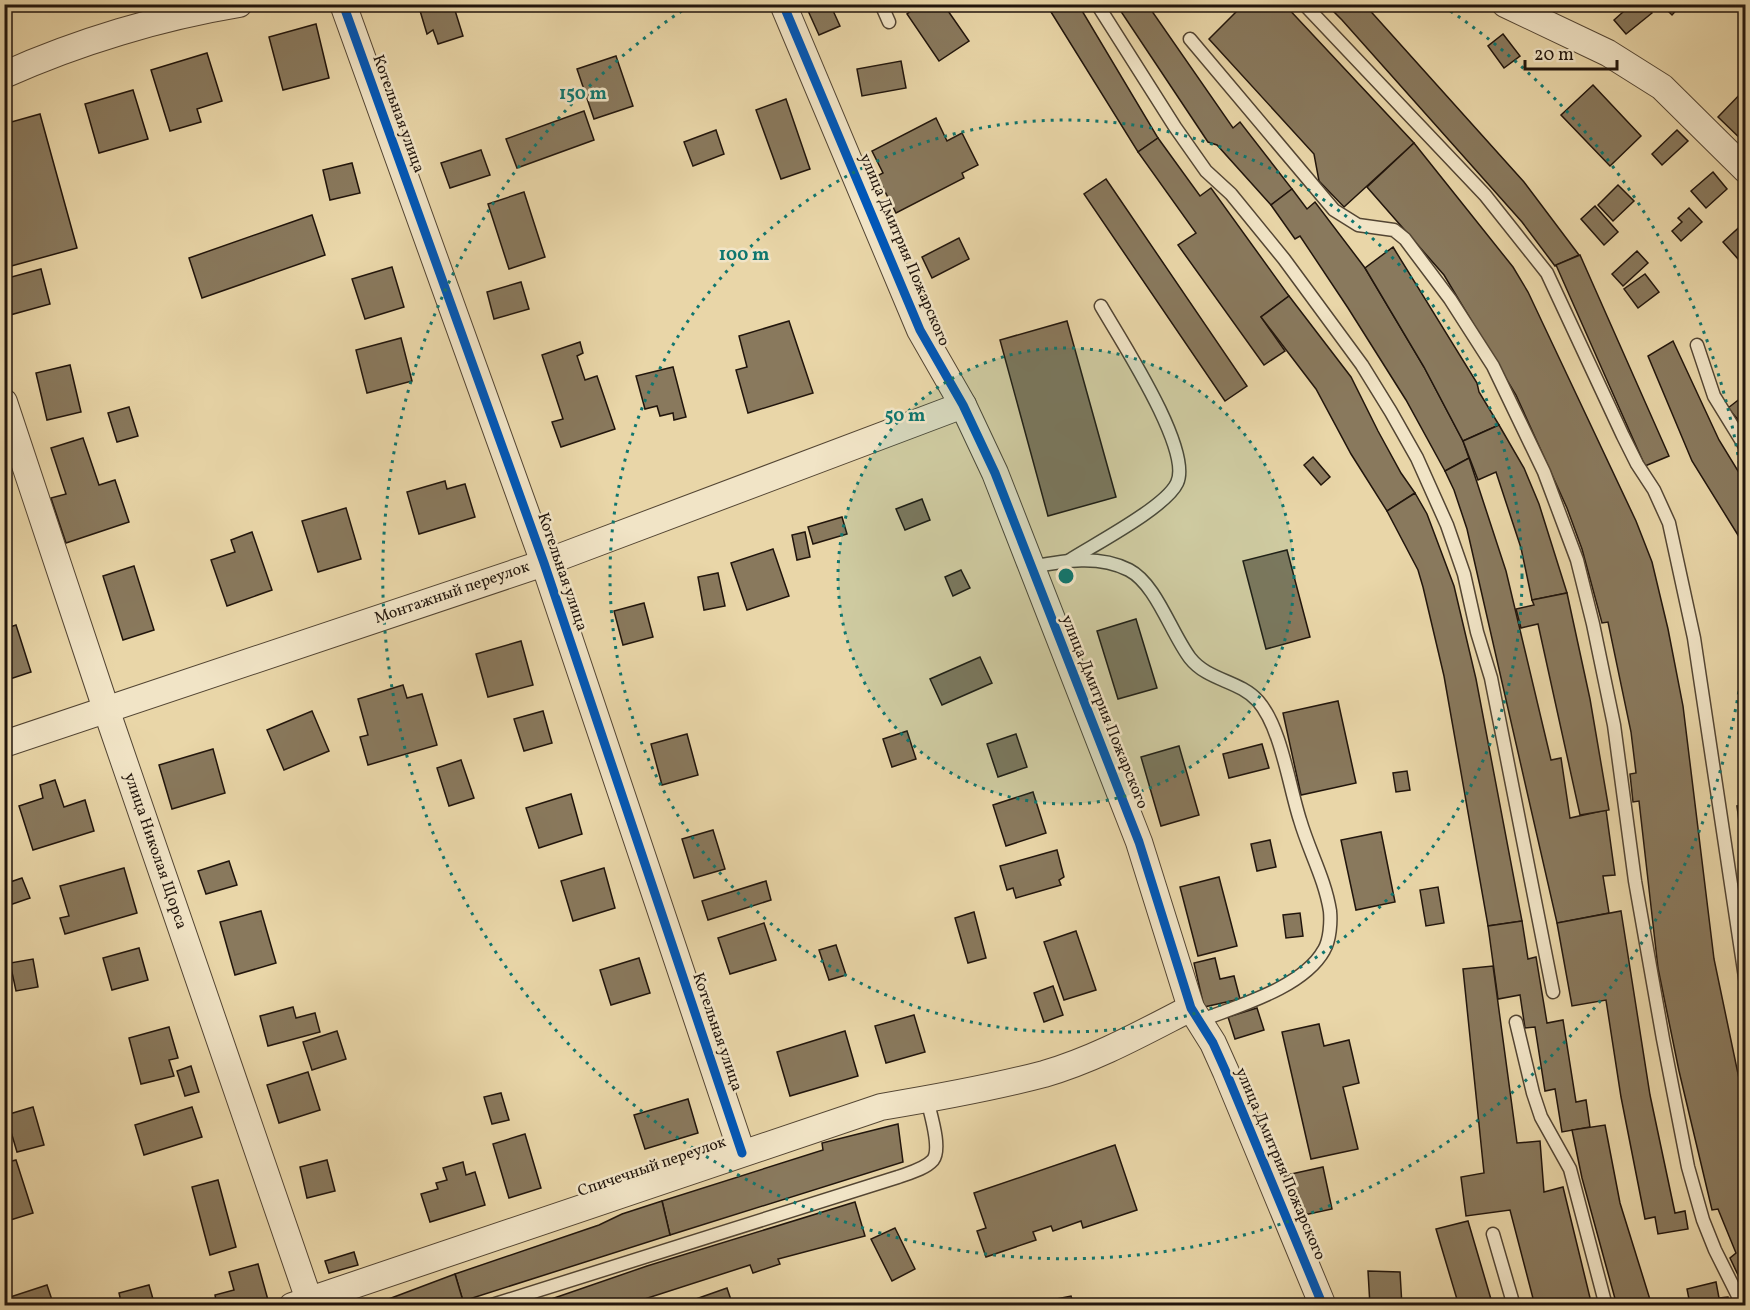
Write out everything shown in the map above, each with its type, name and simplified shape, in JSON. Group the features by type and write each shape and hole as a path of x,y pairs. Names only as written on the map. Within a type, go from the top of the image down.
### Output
{"street":[{"path":"4,75 87,44 190,12 239,4"},
{"name":"Котельная улица","path":"343,4 544,562 742,1153"},
{"name":"улица Дмитрия Пожарского","path":"783,4 920,330 963,405 995,473 1139,842 1195,1014 1226,1072 1323,1305"},
{"path":"1505,4 1608,53 1662,87 1746,170"},
{"name":"улица Николая Щорса","path":"4,402 301,1303"},
{"name":"Монтажный переулок","path":"4,744 544,562 963,405"},
{"name":"Спичечный переулок","path":"301,1303 881,1107 1044,1074 1195,1014"}],"lane":[{"path":"882,4 889,22"},
{"path":"1097,4 1175,127 1206,171 1230,194 1284,259 1379,393 1417,458 1448,525 1491,678 1553,992"},
{"path":"1304,4 1485,195 1547,273 1637,465 1658,498 1669,523 1694,638 1746,984"},
{"path":"1190,39 1334,210 1358,225 1394,230 1405,239 1450,299 1493,366 1544,472 1577,560 1614,725 1634,871 1688,1167 1703,1220 1715,1250 1743,1305"},
{"path":"1069,561 1158,504 1177,485 1180,475 1180,458 1168,424 1101,306"},
{"path":"1697,345 1713,396 1746,448"},
{"path":"1030,567 1069,561 1101,560 1129,570 1141,578 1150,589 1190,659 1201,670 1247,691 1267,713 1283,757 1300,823 1323,881 1330,913 1328,938 1325,949 1318,958 1308,969 1290,982 1256,1000 1195,1014"},
{"path":"1516,1022 1533,1093 1542,1117 1570,1169 1606,1305"},
{"path":"489,1305 922,1168 933,1160 936,1147 927,1099"},
{"path":"1493,1234 1514,1305"}],"building":[{"path":"418,4 453,4 463,36 438,44 433,30 427,34"},
{"path":"805,4 830,4 840,26 819,35"},
{"path":"920,4 950,4 946,8 969,41 939,61 907,14"},
{"path":"1046,4 1078,4 1158,138 1138,152"},
{"path":"1116,4 1147,4 1233,128 1240,122 1292,189 1271,205 1217,145 1208,142"},
{"path":"1244,4 1284,4 1414,143 1344,207 1319,181 1314,154 1209,39"},
{"path":"1326,4 1364,4 1524,182 1579,255 1555,266 1522,222"},
{"path":"1632,4 1644,4 1652,13 1626,34 1614,20"},
{"path":"1661,4 1682,4 1672,15"},
{"path":"316,24 329,78 283,90 269,37"},
{"path":"1503,34 1520,56 1504,68 1488,46"},
{"path":"207,53 222,101 197,109 201,122 170,131 151,70"},
{"path":"616,56 633,106 594,119 577,69"},
{"path":"901,61 906,88 862,96 857,69"},
{"path":"1593,85 1641,136 1610,166 1561,115"},
{"path":"1746,88 1746,144 1718,117"},
{"path":"133,90 148,139 99,153 85,104"},
{"path":"786,99 810,169 781,179 756,110"},
{"path":"584,111 594,140 517,168 506,139"},
{"path":"40,114 77,248 4,268 4,124"},
{"path":"936,118 947,141 962,133 978,165 962,173 964,178 896,213 877,176 883,173 872,151"},
{"path":"716,130 724,154 693,166 684,142"},
{"path":"1677,130 1688,141 1662,165 1652,154"},
{"path":"1158,138 1200,196 1211,188 1289,296 1261,317 1285,351 1264,365 1178,245 1196,233 1138,152"},
{"path":"1414,143 1513,267 1528,292 1636,521 1652,562 1683,706 1714,959 1746,1112 1746,1292 1730,1258 1736,1253 1718,1209 1712,1210 1679,1071 1658,968 1639,801 1633,802 1630,774 1636,773 1631,732 1608,622 1602,623 1582,549 1567,508 1516,395 1444,275 1367,187"},
{"path":"481,150 490,175 450,188 441,163"},
{"path":"352,163 360,193 330,200 323,170"},
{"path":"1713,172 1727,189 1706,208 1691,191"},
{"path":"1106,179 1247,386 1225,401 1084,194"},
{"path":"1618,185 1634,201 1613,221 1598,205"},
{"path":"1292,189 1307,209 1315,202 1365,268 1424,367 1463,441 1469,458 1445,471 1406,400 1348,308 1300,236 1295,239 1271,205"},
{"path":"524,192 545,257 509,269 488,204"},
{"path":"1595,206 1618,232 1604,245 1581,219"},
{"path":"1689,208 1702,222 1681,241 1672,231 1682,222 1678,218"},
{"path":"312,215 325,255 202,298 189,258"},
{"path":"1746,221 1746,268 1723,242"},
{"path":"959,238 969,259 932,278 922,257"},
{"path":"1393,247 1477,383 1479,392 1499,425 1463,441 1424,367 1365,268"},
{"path":"1637,251 1648,263 1623,286 1612,274"},
{"path":"1580,255 1669,456 1645,466 1556,265"},
{"path":"392,267 404,307 365,319 352,279"},
{"path":"41,269 50,304 10,315 4,294 4,279"},
{"path":"1645,274 1659,292 1638,308 1624,289"},
{"path":"521,282 529,309 494,319 487,292"},
{"path":"1289,296 1351,377 1401,473 1415,493 1387,511 1351,454 1316,389 1261,317"},
{"path":"789,321 813,393 748,413 736,370 747,367 739,336"},
{"path":"1067,321 1116,497 1048,516 1000,340"},
{"path":"401,338 412,381 367,393 356,350"},
{"path":"1673,341 1719,440 1746,484 1746,548 1692,461 1648,356"},
{"path":"580,342 583,353 577,356 585,380 597,376 615,429 561,447 552,422 563,419 542,355"},
{"path":"70,365 81,412 47,420 36,373"},
{"path":"673,367 686,417 674,420 673,413 660,416 657,406 645,409 636,376"},
{"path":"1746,394 1746,429 1728,408"},
{"path":"129,407 138,436 117,442 108,413"},
{"path":"1499,425 1524,468 1539,504 1567,593 1532,600 1521,548 1496,472 1478,480 1463,441"},
{"path":"83,438 99,485 115,480 129,522 66,543 51,498 66,494 51,448"},
{"path":"1313,457 1330,477 1321,485 1304,465"},
{"path":"1469,458 1506,571 1551,760 1561,758 1570,818 1606,810 1615,875 1603,876 1609,913 1557,923 1467,529 1445,471"},
{"path":"445,481 447,489 465,484 475,517 419,534 407,492"},
{"path":"1415,493 1427,514 1454,586 1476,679 1522,921 1488,926 1444,676 1423,587 1418,570 1387,511"},
{"path":"922,499 930,520 905,530 896,509"},
{"path":"346,508 361,559 318,572 302,521"},
{"path":"842,517 847,534 813,544 808,527"},
{"path":"252,532 272,590 227,606 211,560 235,552 231,540"},
{"path":"805,532 810,557 797,560 792,535"},
{"path":"773,549 789,596 747,610 731,563"},
{"path":"1287,550 1310,637 1266,649 1243,561"},
{"path":"134,566 154,630 123,640 103,576"},
{"path":"961,570 970,588 953,596 945,577"},
{"path":"718,573 725,606 704,610 698,577"},
{"path":"1567,593 1590,699 1609,810 1580,815 1538,624 1521,628 1516,609 1534,605 1532,600"},
{"path":"644,603 653,637 623,645 614,611"},
{"path":"1136,619 1157,688 1118,699 1097,631"},
{"path":"16,625 31,672 4,681 4,629"},
{"path":"521,641 533,685 488,697 476,654"},
{"path":"980,657 992,683 942,705 930,679"},
{"path":"403,685 407,698 422,694 437,745 368,765 360,737 368,735 358,699"},
{"path":"1338,701 1356,783 1301,795 1283,713"},
{"path":"312,711 329,751 284,770 267,730"},
{"path":"543,711 552,743 524,751 514,719"},
{"path":"907,731 916,759 892,767 883,739"},
{"path":"687,734 698,775 662,785 651,744"},
{"path":"1016,734 1027,767 998,777 987,744"},
{"path":"1262,744 1269,768 1229,778 1223,754"},
{"path":"1179,746 1199,815 1161,826 1141,757"},
{"path":"213,749 225,793 172,809 159,765"},
{"path":"461,760 474,798 449,806 437,768"},
{"path":"1407,771 1410,790 1396,792 1393,773"},
{"path":"55,780 64,807 85,800 94,831 33,850 19,806 43,798 40,785"},
{"path":"1033,792 1046,833 1006,846 993,805"},
{"path":"571,794 582,834 539,848 526,808"},
{"path":"1746,805 1746,876 1737,806"},
{"path":"713,830 725,869 694,878 682,839"},
{"path":"1381,832 1395,902 1356,910 1341,840"},
{"path":"1270,840 1276,867 1257,871 1251,844"},
{"path":"1057,850 1064,877 1059,880 1061,885 1016,898 1013,888 1007,890 1000,866"},
{"path":"229,861 237,885 206,894 198,871"},
{"path":"124,868 137,913 65,934 60,918 69,916 60,886"},
{"path":"604,868 615,908 573,921 561,881"},
{"path":"1219,877 1237,946 1198,956 1180,887"},
{"path":"22,878 30,898 4,907 4,884"},
{"path":"766,881 771,900 708,920 702,901"},
{"path":"1438,887 1444,923 1426,926 1420,890"},
{"path":"261,911 276,963 235,975 220,922"},
{"path":"1621,911 1650,1095 1675,1213 1685,1211 1688,1229 1658,1234 1655,1217 1645,1219 1621,1097 1606,1000 1572,1006 1557,923"},
{"path":"974,912 986,958 968,963 955,918"},
{"path":"1300,913 1303,936 1286,938 1283,915"},
{"path":"1522,921 1528,959 1536,957 1547,1023 1563,1020 1576,1102 1586,1100 1590,1127 1562,1132 1555,1089 1545,1091 1535,1027 1525,1028 1520,995 1498,999 1488,926"},
{"path":"764,923 776,960 730,974 718,938"},
{"path":"1076,931 1096,990 1064,1000 1044,942"},
{"path":"836,945 846,975 829,980 819,950"},
{"path":"139,948 148,980 112,990 103,958"},
{"path":"639,958 650,993 611,1005 600,970"},
{"path":"1215,958 1220,979 1234,976 1240,999 1204,1007 1194,963"},
{"path":"33,959 38,987 16,991 10,963"},
{"path":"1493,966 1517,1143 1540,1141 1544,1192 1563,1187 1592,1306 1535,1306 1510,1210 1466,1216 1461,1177 1484,1173 1463,969"},
{"path":"1053,986 1063,1015 1044,1022 1034,993"},
{"path":"293,1007 296,1018 315,1013 320,1032 268,1046 260,1016"},
{"path":"1257,1008 1264,1030 1235,1039 1228,1017"},
{"path":"914,1015 925,1052 886,1063 875,1026"},
{"path":"1319,1024 1324,1046 1349,1040 1359,1083 1343,1087 1358,1149 1311,1159 1282,1032"},
{"path":"169,1027 178,1058 169,1060 174,1076 141,1084 129,1038"},
{"path":"337,1031 346,1059 312,1070 303,1042"},
{"path":"845,1031 858,1076 790,1096 777,1052"},
{"path":"191,1066 199,1092 185,1096 177,1071"},
{"path":"308,1072 320,1110 279,1123 267,1085"},
{"path":"501,1093 509,1120 492,1124 484,1097"},
{"path":"688,1099 698,1133 645,1149 634,1115"},
{"path":"33,1107 44,1145 17,1152 6,1115"},
{"path":"192,1107 202,1137 144,1155 135,1125"},
{"path":"898,1124 903,1162 670,1235 662,1201 823,1150 822,1143"},
{"path":"1605,1125 1620,1203 1652,1306 1617,1306 1582,1178 1572,1130"},
{"path":"525,1134 541,1188 509,1198 493,1144"},
{"path":"1115,1145 1137,1210 1083,1228 1081,1221 1053,1231 1051,1226 1033,1232 1036,1240 986,1257 977,1231 986,1228 974,1193"},
{"path":"16,1160 33,1213 4,1222 4,1163"},
{"path":"327,1160 335,1191 307,1198 300,1167"},
{"path":"463,1162 466,1175 475,1172 485,1205 430,1222 421,1194 438,1189 436,1183 447,1180 443,1168"},
{"path":"1323,1167 1332,1209 1290,1218 1282,1176"},
{"path":"218,1180 236,1247 210,1255 192,1187"},
{"path":"662,1201 670,1235 463,1301 455,1274"},
{"path":"855,1202 865,1236 778,1259 780,1264 753,1273 750,1265 623,1306 531,1306 647,1266"},
{"path":"1468,1221 1493,1306 1459,1306 1436,1229"},
{"path":"895,1228 915,1269 892,1281 871,1239"},
{"path":"354,1252 358,1265 329,1273 325,1261"},
{"path":"258,1264 268,1300 247,1306 217,1306 215,1295 234,1290 229,1272"},
{"path":"1368,1271 1400,1272 1402,1306 1370,1306"},
{"path":"455,1274 463,1301 446,1306 370,1306"},
{"path":"1716,1282 1719,1298 1728,1297 1730,1306 1701,1306 1700,1301 1690,1304 1687,1289"},
{"path":"47,1285 54,1306 4,1306 4,1299"},
{"path":"149,1285 155,1306 122,1306 119,1293"},
{"path":"727,1288 733,1306 676,1306"},
{"path":"1071,1296 1074,1306 1019,1306 1036,1303"}],"cycle path":[{"path":"343,4 544,563 742,1153"},
{"path":"783,4 920,330 963,405 995,473 1139,842 1191,1008 1213,1043 1226,1072 1323,1306"}]}
